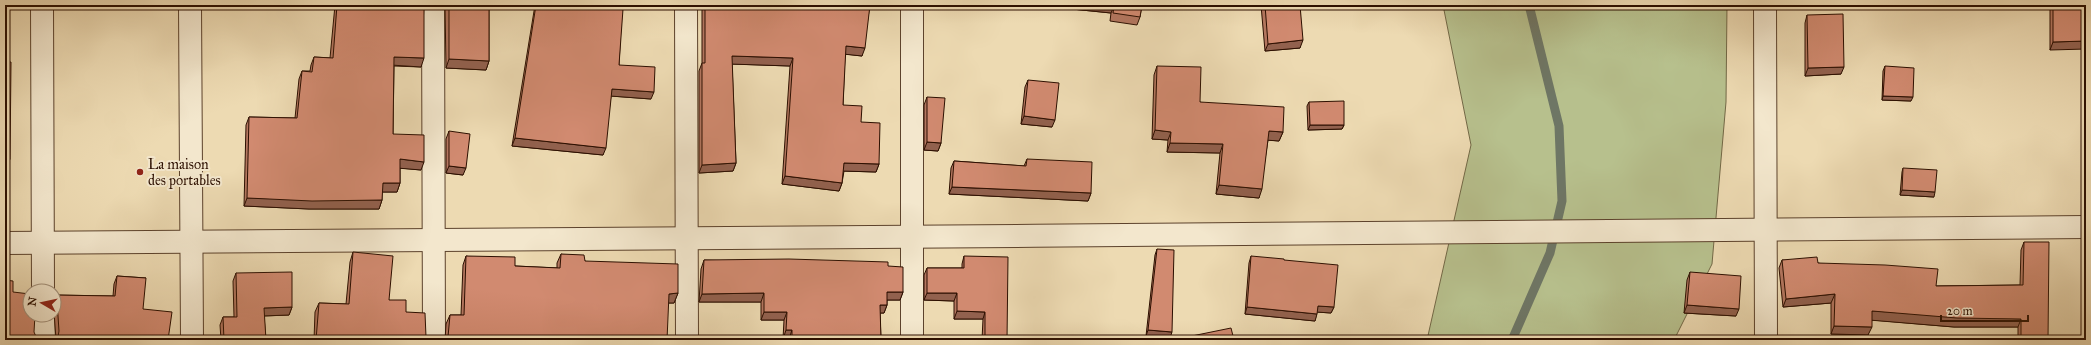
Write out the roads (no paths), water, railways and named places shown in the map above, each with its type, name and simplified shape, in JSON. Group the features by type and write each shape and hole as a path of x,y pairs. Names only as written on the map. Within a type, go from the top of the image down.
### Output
{"street":[{"path":"42,5 43,283"},
{"path":"190,5 192,340"},
{"path":"433,5 434,340"},
{"path":"686,5 687,340"},
{"path":"912,5 912,340"},
{"path":"1765,5 1766,340"},
{"path":"5,242 912,238 1536,230 2086,227"},
{"path":"44,323 44,340"}],"waterway":[{"path":"1512,340 1550,253 1562,201 1559,126 1529,5"}],"place":[{"name":"La maison des portables","path":"140,172"}]}
